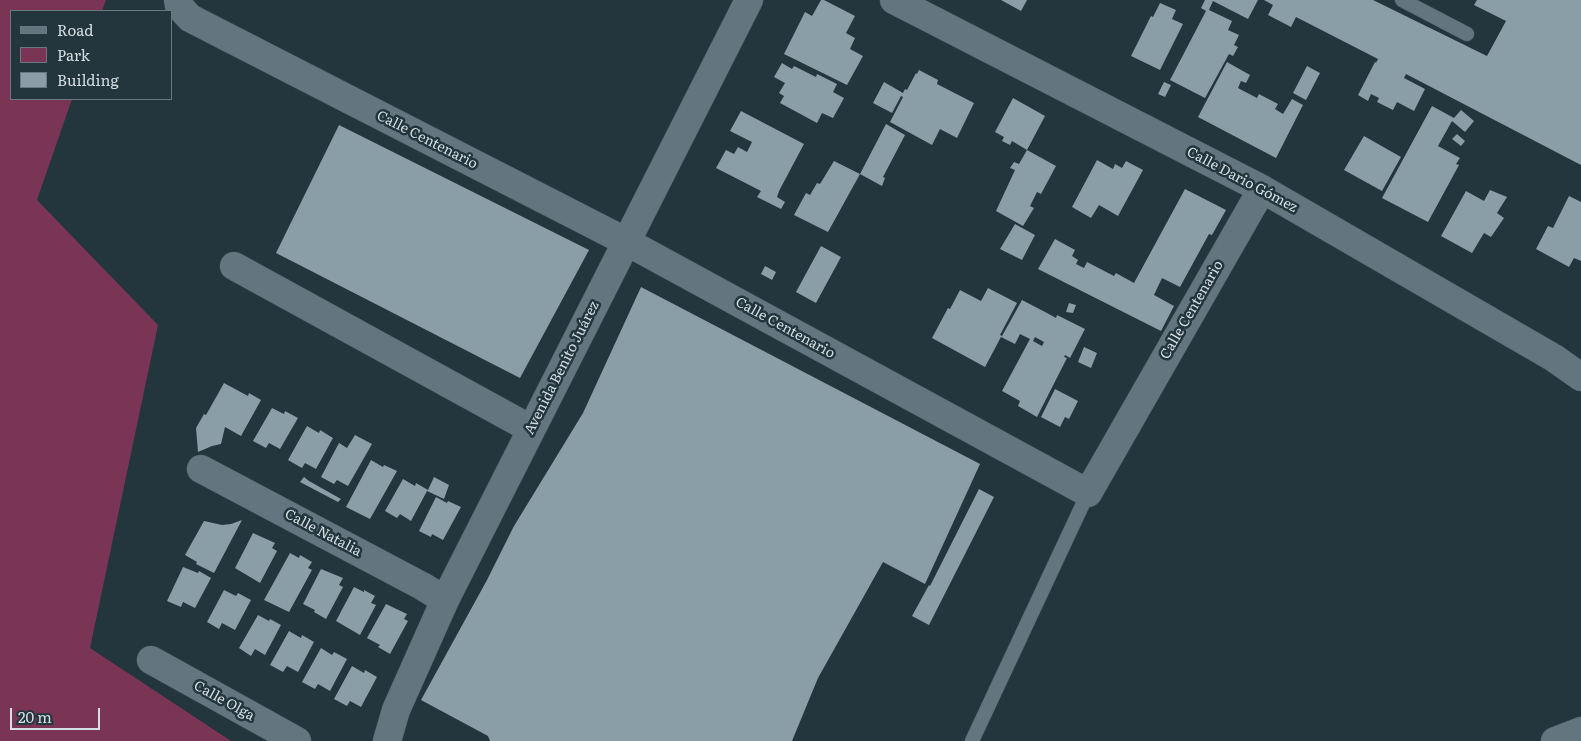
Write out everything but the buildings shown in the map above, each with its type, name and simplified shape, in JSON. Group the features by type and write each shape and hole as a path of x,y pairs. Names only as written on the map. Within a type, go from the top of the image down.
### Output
{"street":[{"name":"Calle Centenario","path":"178,0 179,6 190,18 627,242 1088,493 1262,189"},
{"name":"Avenida Benito Juárez","path":"387,741 396,710 445,600 749,0"},
{"name":"Calle Dario Gómez","path":"894,0 1262,189 1554,358 1581,377"},
{"path":"234,266 531,429"},
{"name":"Calle Natalia","path":"201,468 445,600"},
{"name":"Calle Olga","path":"151,660 298,741"},
{"path":"1555,741 1581,731"}],"lane":[{"path":"1402,0 1467,34"},
{"path":"972,741 1088,493"}],"green space":[{"path":"0,0 106,0 102,10 10,10 10,100 72,100 37,200 158,325 90,648 231,741 0,741"}]}
